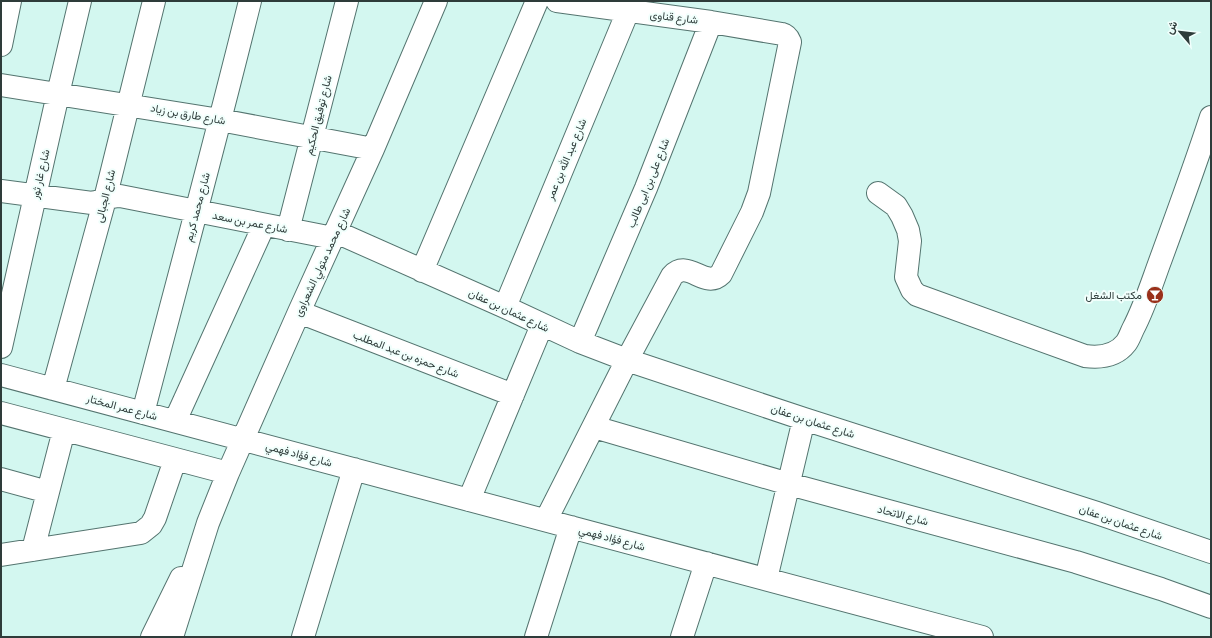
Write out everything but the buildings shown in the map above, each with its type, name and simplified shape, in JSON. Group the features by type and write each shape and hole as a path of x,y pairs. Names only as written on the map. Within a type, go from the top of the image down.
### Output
{"street":[{"path":"1,45 10,1"},
{"name":"شارع غار ثور","path":"1,347 80,1"},
{"name":"شارع الجبالى","path":"53,389 105,199 154,1"},
{"name":"شارع محمد كريم","path":"143,413 250,1"},
{"name":"شارع توفيق الحكيم","path":"288,230 347,1"},
{"name":"شارع محمد متولي الشعراوى","path":"152,637 208,523 299,312 373,150 436,1"},
{"path":"422,271 536,1"},
{"name":"شارع قناوى","path":"557,1 711,22 782,34 786,35 790,45 756,203 720,274 717,278 708,279 685,270 679,270 675,273 627,360"},
{"name":"شارع عبد الله بن عمر","path":"505,307 628,11"},
{"name":"شارع على بن ابى طالب","path":"580,342 646,188 711,22"},
{"name":"شارع طارق بن زياد","path":"1,85 128,104 220,120 373,150"},
{"path":"878,192 896,206 908,230 910,241 906,278 912,290 917,295 1085,356 1103,357 1112,354 1126,343 1141,315 1198,158 1211,117"},
{"name":"شارع عمر بن سعد","path":"1,191 92,203 99,202 112,196 120,196 288,230 335,235"},
{"path":"175,421 264,225"},
{"name":"شارع عثمان بن عفان","path":"335,235 505,307 580,342 627,360 1211,552"},
{"name":"شارع حمزه بن عبد المطلب","path":"299,312 513,395"},
{"path":"469,500 542,325"},
{"path":"546,520 627,360"},
{"name":"شارع عمر المختار","path":"1,375 243,439"},
{"path":"1,413 228,474"},
{"path":"766,579 804,419"},
{"name":"شارع الاتحاد","path":"594,427 789,484 1076,562 1161,589 1211,607"},
{"path":"33,550 64,430"},
{"name":"شارع فؤاد فهمي","path":"243,439 982,637"},
{"path":"1,554 135,534 145,530 156,518 175,460"},
{"path":"302,637 354,469"},
{"path":"1,479 48,492"},
{"name":"شارع محمد متولي الشعراوى","path":"172,637 208,523"},
{"path":"536,637 571,527"},
{"path":"682,637 706,563"}],"place":[{"name":"مكتب الشغل","path":"1155,295"}]}
